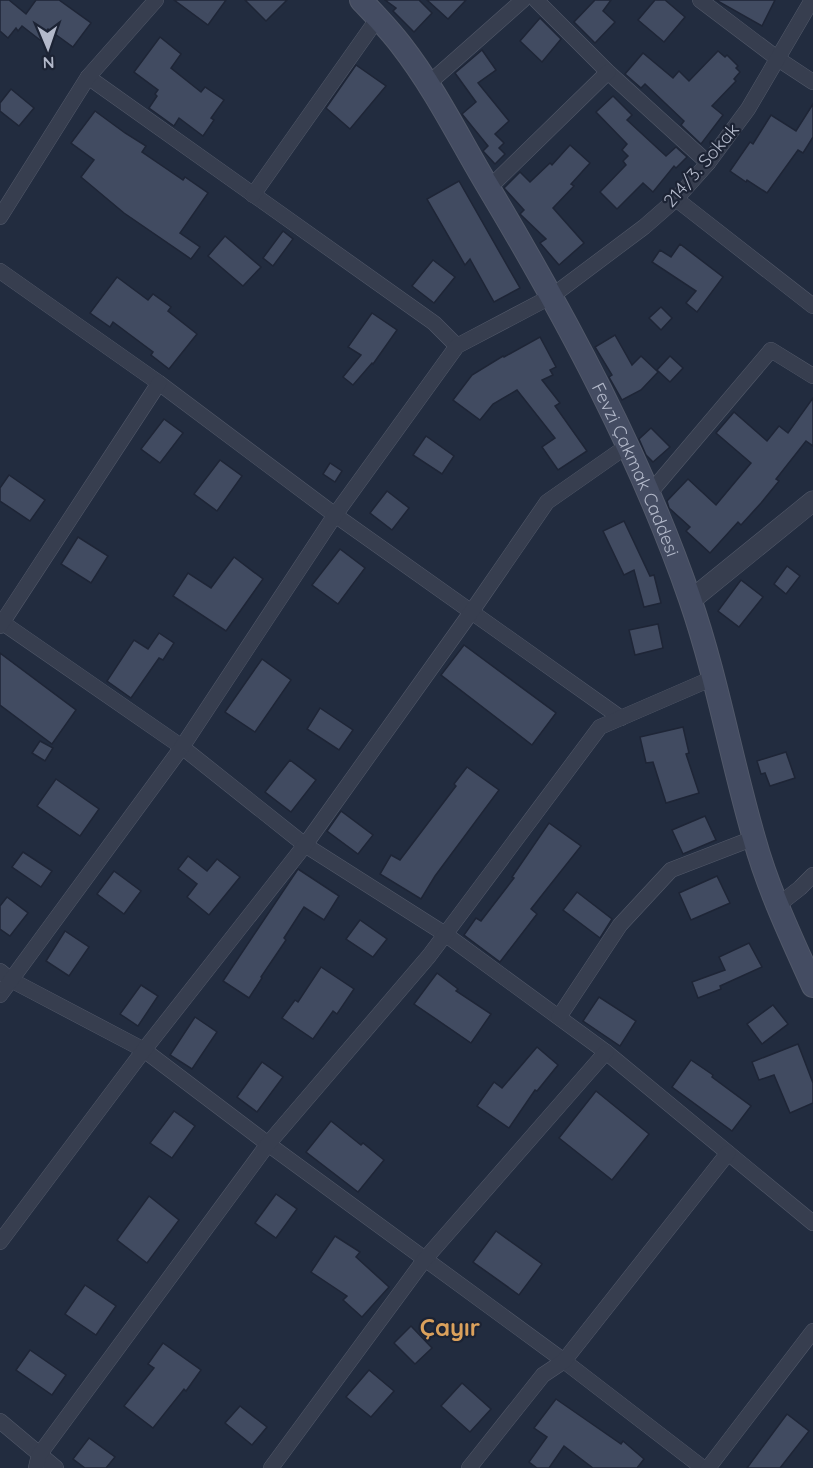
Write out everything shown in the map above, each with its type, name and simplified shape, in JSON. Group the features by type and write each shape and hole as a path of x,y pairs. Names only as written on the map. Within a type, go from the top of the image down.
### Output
{"main road":[{"name":"Fevzi Çakmak Caddesi","path":"361,0 401,45 428,84 552,296 627,446 649,494 691,600 754,838 777,906 813,986"}],"street":[{"path":"0,217 88,77 156,0"},
{"path":"428,84 523,0"},
{"path":"536,0 608,72 708,163"},
{"path":"700,0 778,59 813,82"},
{"name":"214/3. Sokak","path":"457,346 552,296 644,226 676,198 708,163 748,110 812,0"},
{"path":"253,195 378,18"},
{"path":"489,188 608,72"},
{"path":"0,995 6,976 182,747 335,515 457,346 434,323 88,77"},
{"path":"676,198 813,306"},
{"path":"0,271 159,383 335,515 621,718"},
{"path":"649,494 771,350 810,368"},
{"path":"159,383 1,623 182,747 305,845 445,934 559,1017 606,1052 813,1223"},
{"path":"0,1242 144,1050 305,845 547,502 627,446"},
{"path":"691,600 813,501"},
{"path":"38,1461 267,1144 429,956 600,727 713,678"},
{"path":"559,1017 620,925 671,870 754,838"},
{"path":"777,906 801,888 813,875"},
{"path":"6,976 144,1050 267,1144 564,1361 703,1468"},
{"path":"271,1468 425,1259 606,1052"},
{"path":"469,1468 543,1375 564,1361 728,1153"},
{"path":"708,1468 813,1331"},
{"path":"0,1421 38,1461 56,1468"}],"building":[{"path":"0,0 9,0 26,14 36,0 59,0 91,23 73,47 48,29 40,40 22,26 18,31 16,28 8,38 0,31"},
{"path":"174,0 226,0 208,25"},
{"path":"245,0 287,0 266,21"},
{"path":"385,0 419,0 432,13 414,32 393,11 396,8"},
{"path":"427,0 466,0 448,19"},
{"path":"595,0 611,0 603,11 615,22 595,43 574,22"},
{"path":"655,0 665,0 685,17 664,42 638,20"},
{"path":"716,0 775,0 762,26"},
{"path":"540,18 561,39 542,62 520,41"},
{"path":"160,37 181,54 171,68 201,92 205,87 224,100 211,118 214,120 203,136 179,118 174,126 149,108 158,90 134,72"},
{"path":"482,50 496,70 478,83 509,121 495,134 504,143 499,148 505,154 495,164 483,151 488,146 462,114 476,102 455,73"},
{"path":"718,51 725,57 727,55 738,66 736,68 740,72 734,79 736,81 712,106 723,115 701,144 681,125 684,121 645,84 641,88 625,74 643,53 673,78 679,71 689,81"},
{"path":"356,65 386,86 350,129 326,108"},
{"path":"11,89 34,108 19,126 0,111 0,103"},
{"path":"613,96 632,115 627,120 666,156 676,147 687,157 676,168 674,166 653,192 643,183 617,209 600,192 626,165 623,161 628,156 622,150 627,144 596,112"},
{"path":"813,104 813,137 803,153 798,150 767,193 730,171 750,142 753,144 771,115 796,131"},
{"path":"95,111 146,146 142,152 183,180 185,177 208,193 180,233 200,247 191,259 124,213 81,177 94,160 71,143"},
{"path":"570,145 590,163 571,184 574,186 553,208 584,243 559,265 540,243 546,239 520,214 524,210 504,188 520,172 530,182 550,163 552,165"},
{"path":"459,181 520,288 494,302 470,259 465,265 427,199"},
{"path":"283,231 293,239 273,266 263,258"},
{"path":"225,236 261,267 243,286 208,256"},
{"path":"680,244 723,277 697,312 686,303 696,291 652,262 660,250 671,257"},
{"path":"433,260 455,277 434,303 412,286"},
{"path":"117,277 148,300 153,294 171,307 168,311 197,334 169,369 151,355 153,352 113,322 110,327 90,313"},
{"path":"661,307 672,318 661,330 649,318"},
{"path":"372,313 397,330 373,364 353,385 343,377 361,355 348,347"},
{"path":"615,335 632,365 641,356 658,372 641,390 622,400 609,377 612,375 595,347"},
{"path":"540,337 556,367 550,370 553,375 542,380 560,403 555,406 587,451 558,470 542,447 555,438 517,390 493,404 480,420 453,400 472,375"},
{"path":"670,356 683,368 670,382 657,370"},
{"path":"813,398 813,446 806,441 776,479 779,481 761,503 741,525 738,522 710,553 686,531 690,527 669,508 667,501 688,479 716,505 751,463 716,433 734,412 767,441 779,426 788,433"},
{"path":"164,419 183,433 160,463 141,449"},
{"path":"651,428 670,447 653,462 646,455 639,439"},
{"path":"426,436 454,456 442,474 413,455"},
{"path":"220,460 242,476 217,511 194,494"},
{"path":"330,463 342,471 335,482 323,474"},
{"path":"9,475 45,500 30,521 0,501 0,488"},
{"path":"387,491 409,508 392,530 370,513"},
{"path":"624,521 650,576 654,575 661,603 644,607 634,570 624,575 603,531"},
{"path":"78,537 108,556 91,583 61,564"},
{"path":"340,549 365,568 338,604 312,585"},
{"path":"234,557 263,579 226,631 173,596 188,573 211,588"},
{"path":"787,566 800,576 786,594 774,584"},
{"path":"741,580 763,597 739,627 718,611"},
{"path":"658,624 663,648 635,655 629,630"},
{"path":"159,633 174,643 163,660 159,658 131,698 107,681 134,640 148,649"},
{"path":"464,645 556,713 532,745 441,675"},
{"path":"0,653 76,710 52,744 0,705"},
{"path":"262,659 291,680 255,732 225,712"},
{"path":"320,708 353,730 339,750 307,729"},
{"path":"683,727 689,753 686,754 699,793 666,803 653,762 646,763 640,737"},
{"path":"40,741 53,748 45,761 32,753"},
{"path":"786,752 795,778 770,786 765,773 761,774 757,761"},
{"path":"290,760 316,780 291,812 265,792"},
{"path":"467,767 499,790 435,876 421,899 380,874 391,855 400,860 456,786 454,784"},
{"path":"56,779 99,809 80,836 37,806"},
{"path":"341,811 373,835 358,854 327,831"},
{"path":"705,816 716,840 683,854 672,830"},
{"path":"549,823 581,846 531,909 537,914 500,962 464,935 476,918 481,921 514,878 512,877"},
{"path":"23,852 52,871 41,887 12,867"},
{"path":"188,856 207,871 217,859 240,877 209,915 187,897 197,884 178,869"},
{"path":"298,869 339,896 324,920 304,907 249,998 223,981"},
{"path":"114,871 141,891 124,914 97,894"},
{"path":"717,876 730,903 691,920 679,893"},
{"path":"577,892 612,919 600,938 563,910"},
{"path":"7,897 28,913 10,936 0,929 0,906"},
{"path":"360,920 387,939 373,957 346,939"},
{"path":"65,931 89,947 69,976 46,961"},
{"path":"749,943 762,967 720,986 721,989 698,998 692,982 725,970 719,957"},
{"path":"321,967 354,989 337,1014 333,1011 313,1039 282,1018 295,1000 298,1002"},
{"path":"437,973 458,989 456,991 491,1014 471,1043 414,1004"},
{"path":"141,985 158,996 138,1026 120,1014"},
{"path":"599,997 636,1021 620,1046 583,1021"},
{"path":"773,1005 788,1024 762,1044 747,1024"},
{"path":"195,1017 217,1032 192,1069 170,1055"},
{"path":"798,1044 813,1083 813,1103 790,1113 774,1075 759,1080 752,1062"},
{"path":"537,1047 558,1065 537,1091 535,1090 509,1128 477,1106 494,1082 502,1088"},
{"path":"691,1060 751,1106 732,1131 672,1087"},
{"path":"262,1062 283,1077 257,1112 237,1097"},
{"path":"596,1091 649,1134 612,1180 559,1138"},
{"path":"174,1111 195,1126 172,1158 150,1143"},
{"path":"331,1121 384,1160 358,1192 306,1152"},
{"path":"276,1194 297,1209 276,1238 255,1223"},
{"path":"149,1196 179,1220 147,1263 117,1240"},
{"path":"496,1231 542,1264 519,1295 473,1262"},
{"path":"335,1236 360,1252 356,1257 389,1287 362,1317 343,1300 347,1296 311,1272"},
{"path":"85,1285 116,1306 96,1335 65,1314"},
{"path":"411,1326 432,1348 415,1364 394,1343"},
{"path":"163,1343 201,1370 186,1391 184,1389 153,1428 124,1406 154,1368 148,1364"},
{"path":"30,1350 66,1375 52,1395 16,1370"},
{"path":"369,1370 394,1391 371,1417 346,1397"},
{"path":"462,1383 491,1409 470,1432 441,1406"},
{"path":"556,1399 621,1444 623,1441 644,1459 637,1468 593,1468 564,1446 549,1468 537,1468 529,1462 547,1437 534,1428"},
{"path":"240,1406 267,1427 252,1445 225,1423"},
{"path":"787,1414 809,1431 780,1468 747,1468"},
{"path":"89,1438 115,1457 106,1468 85,1468 73,1459"}],"district":[{"name":"Çayır","path":"450,1327"}]}
